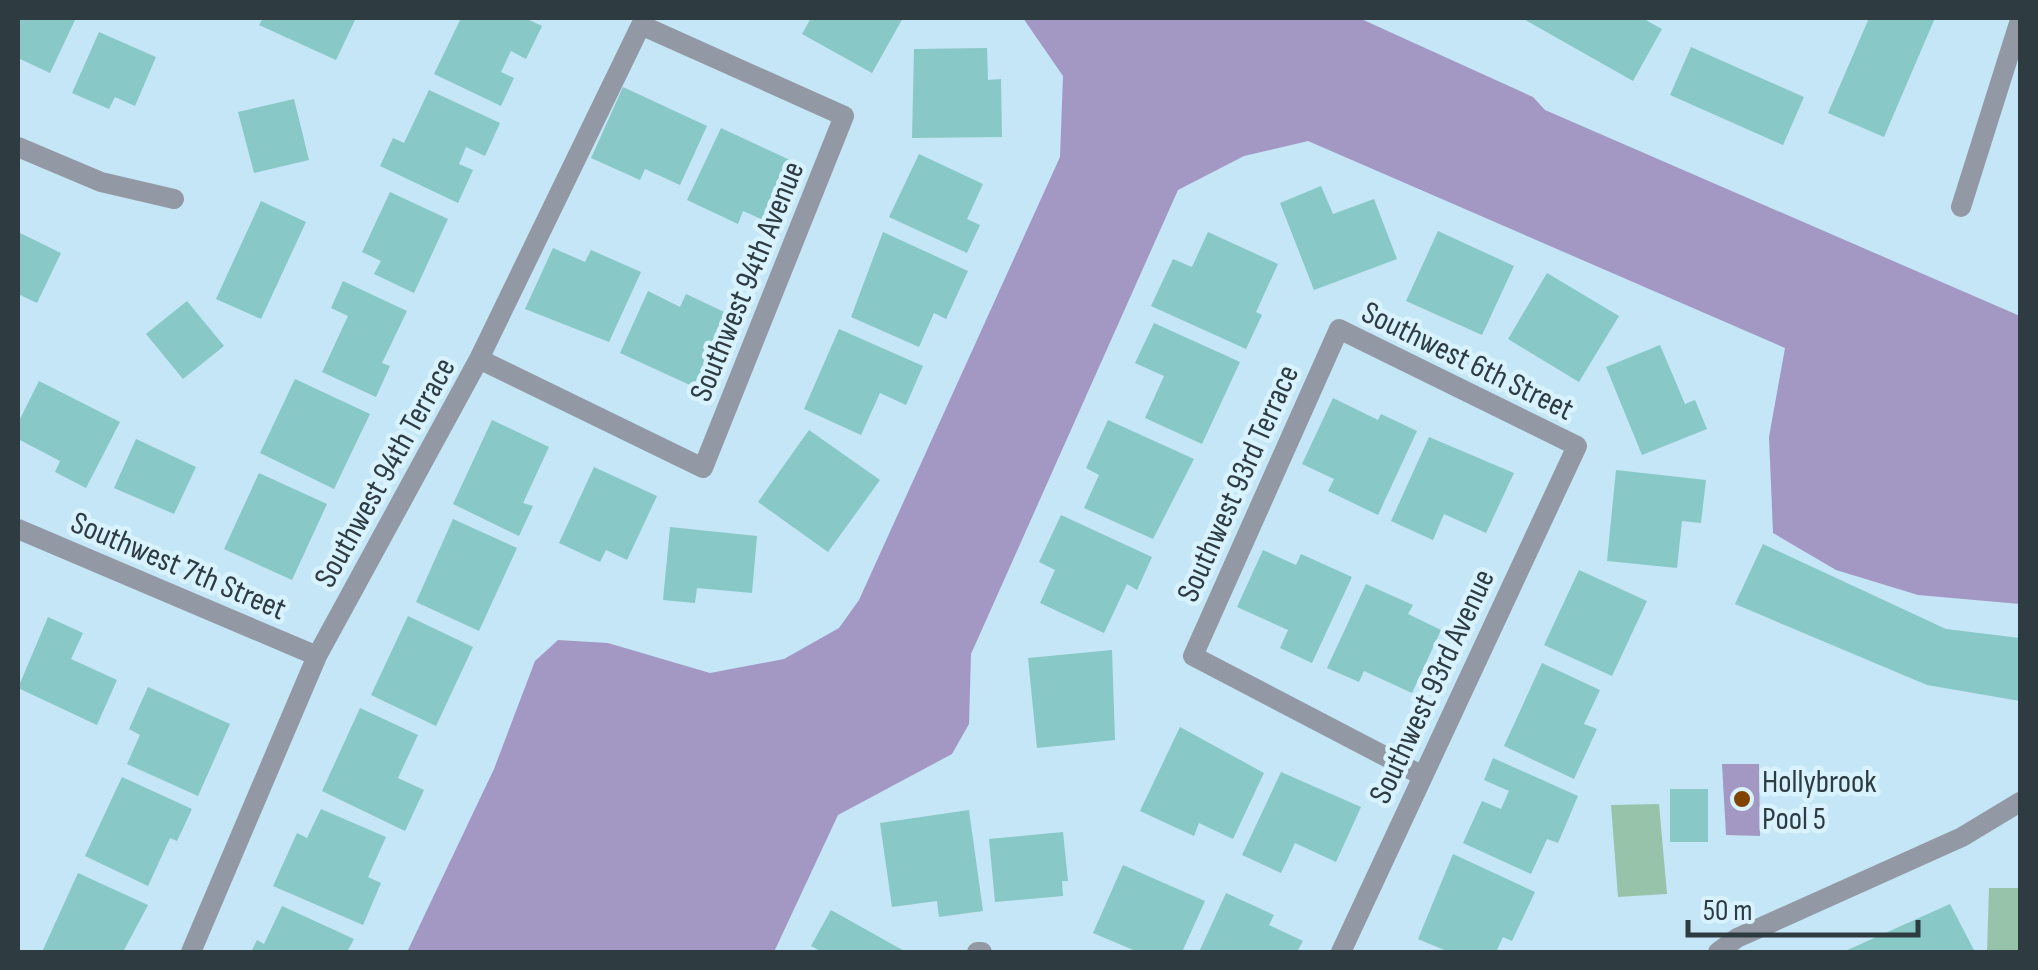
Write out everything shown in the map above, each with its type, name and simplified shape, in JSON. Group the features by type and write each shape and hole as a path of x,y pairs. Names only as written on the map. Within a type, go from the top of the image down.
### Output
{"street":[{"path":"1961,207 2020,20"},
{"name":"Southwest 94th Terrace","path":"191,952 318,656 480,358 642,25 844,116"},
{"name":"Southwest 94th Avenue","path":"480,358 703,468 844,116"},
{"path":"18,147 100,182 174,199"},
{"name":"Southwest 6th Street","path":"1336,335 1339,329 1576,446"},
{"name":"Southwest 93rd Terrace","path":"1336,335 1193,656 1422,775"},
{"name":"Southwest 93rd Avenue","path":"1341,952 1576,446"},
{"name":"Southwest 7th Street","path":"18,529 318,656"},
{"path":"1718,952 1736,938 1962,837 2020,802"}],"green space":[{"path":"1659,804 1667,894 1618,897 1611,805"},
{"path":"1989,888 2020,888 2020,952 1987,952"}],"shaded area":[{"path":"1023,18 1359,18 1533,97 1545,110 2020,316 2020,604 1918,595 1836,570 1773,533 1769,437 1785,348 1308,141 1244,156 1178,190 971,654 969,724 952,754 838,815 774,952 407,952 494,769 535,661 558,640 608,643 710,673 784,659 839,628 859,600 1060,157 1063,76"},
{"name":"Hollybrook Pool 5","path":"1722,764 1759,764 1760,836 1726,835"}],"building":[{"path":"18,18 76,18 50,73 18,58"},
{"path":"263,18 356,18 336,60 259,25"},
{"path":"461,18 525,18 542,26 526,59 511,51 501,72 514,78 501,106 434,74"},
{"path":"811,18 903,18 872,73 802,34"},
{"path":"1522,18 1642,18 1662,29 1633,81"},
{"path":"1869,18 1935,18 1884,137 1828,113"},
{"path":"99,32 156,57 135,106 115,97 109,109 72,93"},
{"path":"1691,47 1804,97 1783,145 1670,95"},
{"path":"987,48 988,80 1001,79 1002,137 912,138 914,49"},
{"path":"623,87 707,126 680,185 645,169 640,180 591,158"},
{"path":"429,90 500,123 485,156 466,147 459,164 473,170 458,203 380,166 393,138 404,143"},
{"path":"294,99 309,160 254,173 238,112"},
{"path":"721,128 805,167 777,226 743,211 738,224 687,200"},
{"path":"919,154 983,184 967,219 980,225 967,253 889,217"},
{"path":"1321,186 1333,214 1374,199 1397,259 1314,290 1280,203"},
{"path":"390,192 448,219 414,293 374,274 381,261 362,252"},
{"path":"261,201 306,222 261,319 216,299"},
{"path":"1438,231 1514,266 1482,335 1406,301"},
{"path":"18,232 61,253 37,303 18,294"},
{"path":"883,232 968,271 946,319 934,313 919,347 851,317"},
{"path":"1208,232 1278,264 1256,312 1262,315 1246,349 1151,306 1173,259 1192,267"},
{"path":"553,248 585,262 591,250 641,272 609,342 525,309"},
{"path":"1547,273 1619,316 1579,382 1508,339"},
{"path":"343,281 407,311 382,363 390,366 376,397 322,372 348,316 331,308"},
{"path":"648,291 680,307 686,294 737,318 703,391 620,353"},
{"path":"187,301 224,346 183,379 146,334"},
{"path":"1154,323 1240,362 1202,444 1145,418 1164,376 1135,363"},
{"path":"839,329 923,366 906,405 880,393 861,435 804,409"},
{"path":"1660,345 1685,404 1695,400 1707,429 1642,455 1606,367"},
{"path":"295,379 370,414 334,489 260,453"},
{"path":"39,381 120,422 86,488 55,472 60,461 18,439 18,423"},
{"path":"1333,398 1378,420 1381,414 1417,431 1378,515 1328,491 1334,479 1302,464"},
{"path":"492,420 549,447 523,503 533,506 519,536 453,504"},
{"path":"1108,420 1194,459 1153,539 1084,508 1099,475 1086,468"},
{"path":"809,430 880,480 828,552 758,502"},
{"path":"1429,437 1514,473 1486,533 1444,514 1433,540 1391,521"},
{"path":"136,439 196,467 174,514 114,488"},
{"path":"594,467 657,496 627,560 606,550 600,562 559,543"},
{"path":"1616,470 1706,480 1701,523 1682,521 1677,568 1607,561"},
{"path":"259,473 327,504 292,580 224,549"},
{"path":"1061,515 1152,557 1137,590 1127,584 1104,633 1040,603 1055,570 1039,562"},
{"path":"453,519 517,548 479,631 416,602"},
{"path":"670,527 757,536 752,593 697,588 695,603 663,600"},
{"path":"1763,544 1946,629 2020,638 2020,701 1927,685 1735,604"},
{"path":"1263,550 1296,565 1301,554 1352,577 1312,663 1280,648 1288,630 1237,607"},
{"path":"1579,570 1647,601 1612,676 1544,645"},
{"path":"1366,584 1413,605 1408,614 1441,630 1412,693 1364,671 1359,682 1327,668"},
{"path":"408,616 473,647 436,726 371,695"},
{"path":"48,617 83,633 71,659 117,680 97,725 18,688"},
{"path":"1112,650 1115,740 1037,748 1028,658"},
{"path":"1542,663 1600,690 1584,724 1597,729 1574,779 1504,746"},
{"path":"148,687 230,724 198,796 127,764 140,735 129,729"},
{"path":"360,708 418,735 398,778 424,790 405,831 322,791"},
{"path":"1180,727 1264,773 1233,839 1199,823 1194,836 1140,811"},
{"path":"1493,758 1578,796 1558,843 1547,839 1531,874 1463,843 1482,801 1501,809 1509,791 1484,780"},
{"path":"1281,772 1361,807 1336,862 1295,843 1281,873 1242,855"},
{"path":"122,777 192,809 177,841 170,838 148,886 85,856"},
{"path":"1670,789 1708,789 1708,842 1670,842"},
{"path":"321,809 386,837 368,877 381,883 363,925 273,886 297,833 307,838"},
{"path":"969,810 983,911 939,917 937,901 892,907 880,823"},
{"path":"1063,832 1068,881 1062,881 1063,896 995,902 989,839"},
{"path":"1453,854 1535,892 1512,941 1503,937 1496,952 1449,952 1418,939"},
{"path":"1123,865 1205,901 1182,952 1138,952 1093,933"},
{"path":"78,873 148,905 123,952 42,952"},
{"path":"1226,893 1274,915 1269,925 1303,941 1297,952 1199,952"},
{"path":"1950,904 1975,952 1843,952"},
{"path":"282,906 354,939 347,952 251,952 257,940 264,944"},
{"path":"831,910 906,952 822,952 811,946"}],"place":[{"name":"Hollybrook Pool 5","path":"1742,799"}]}
